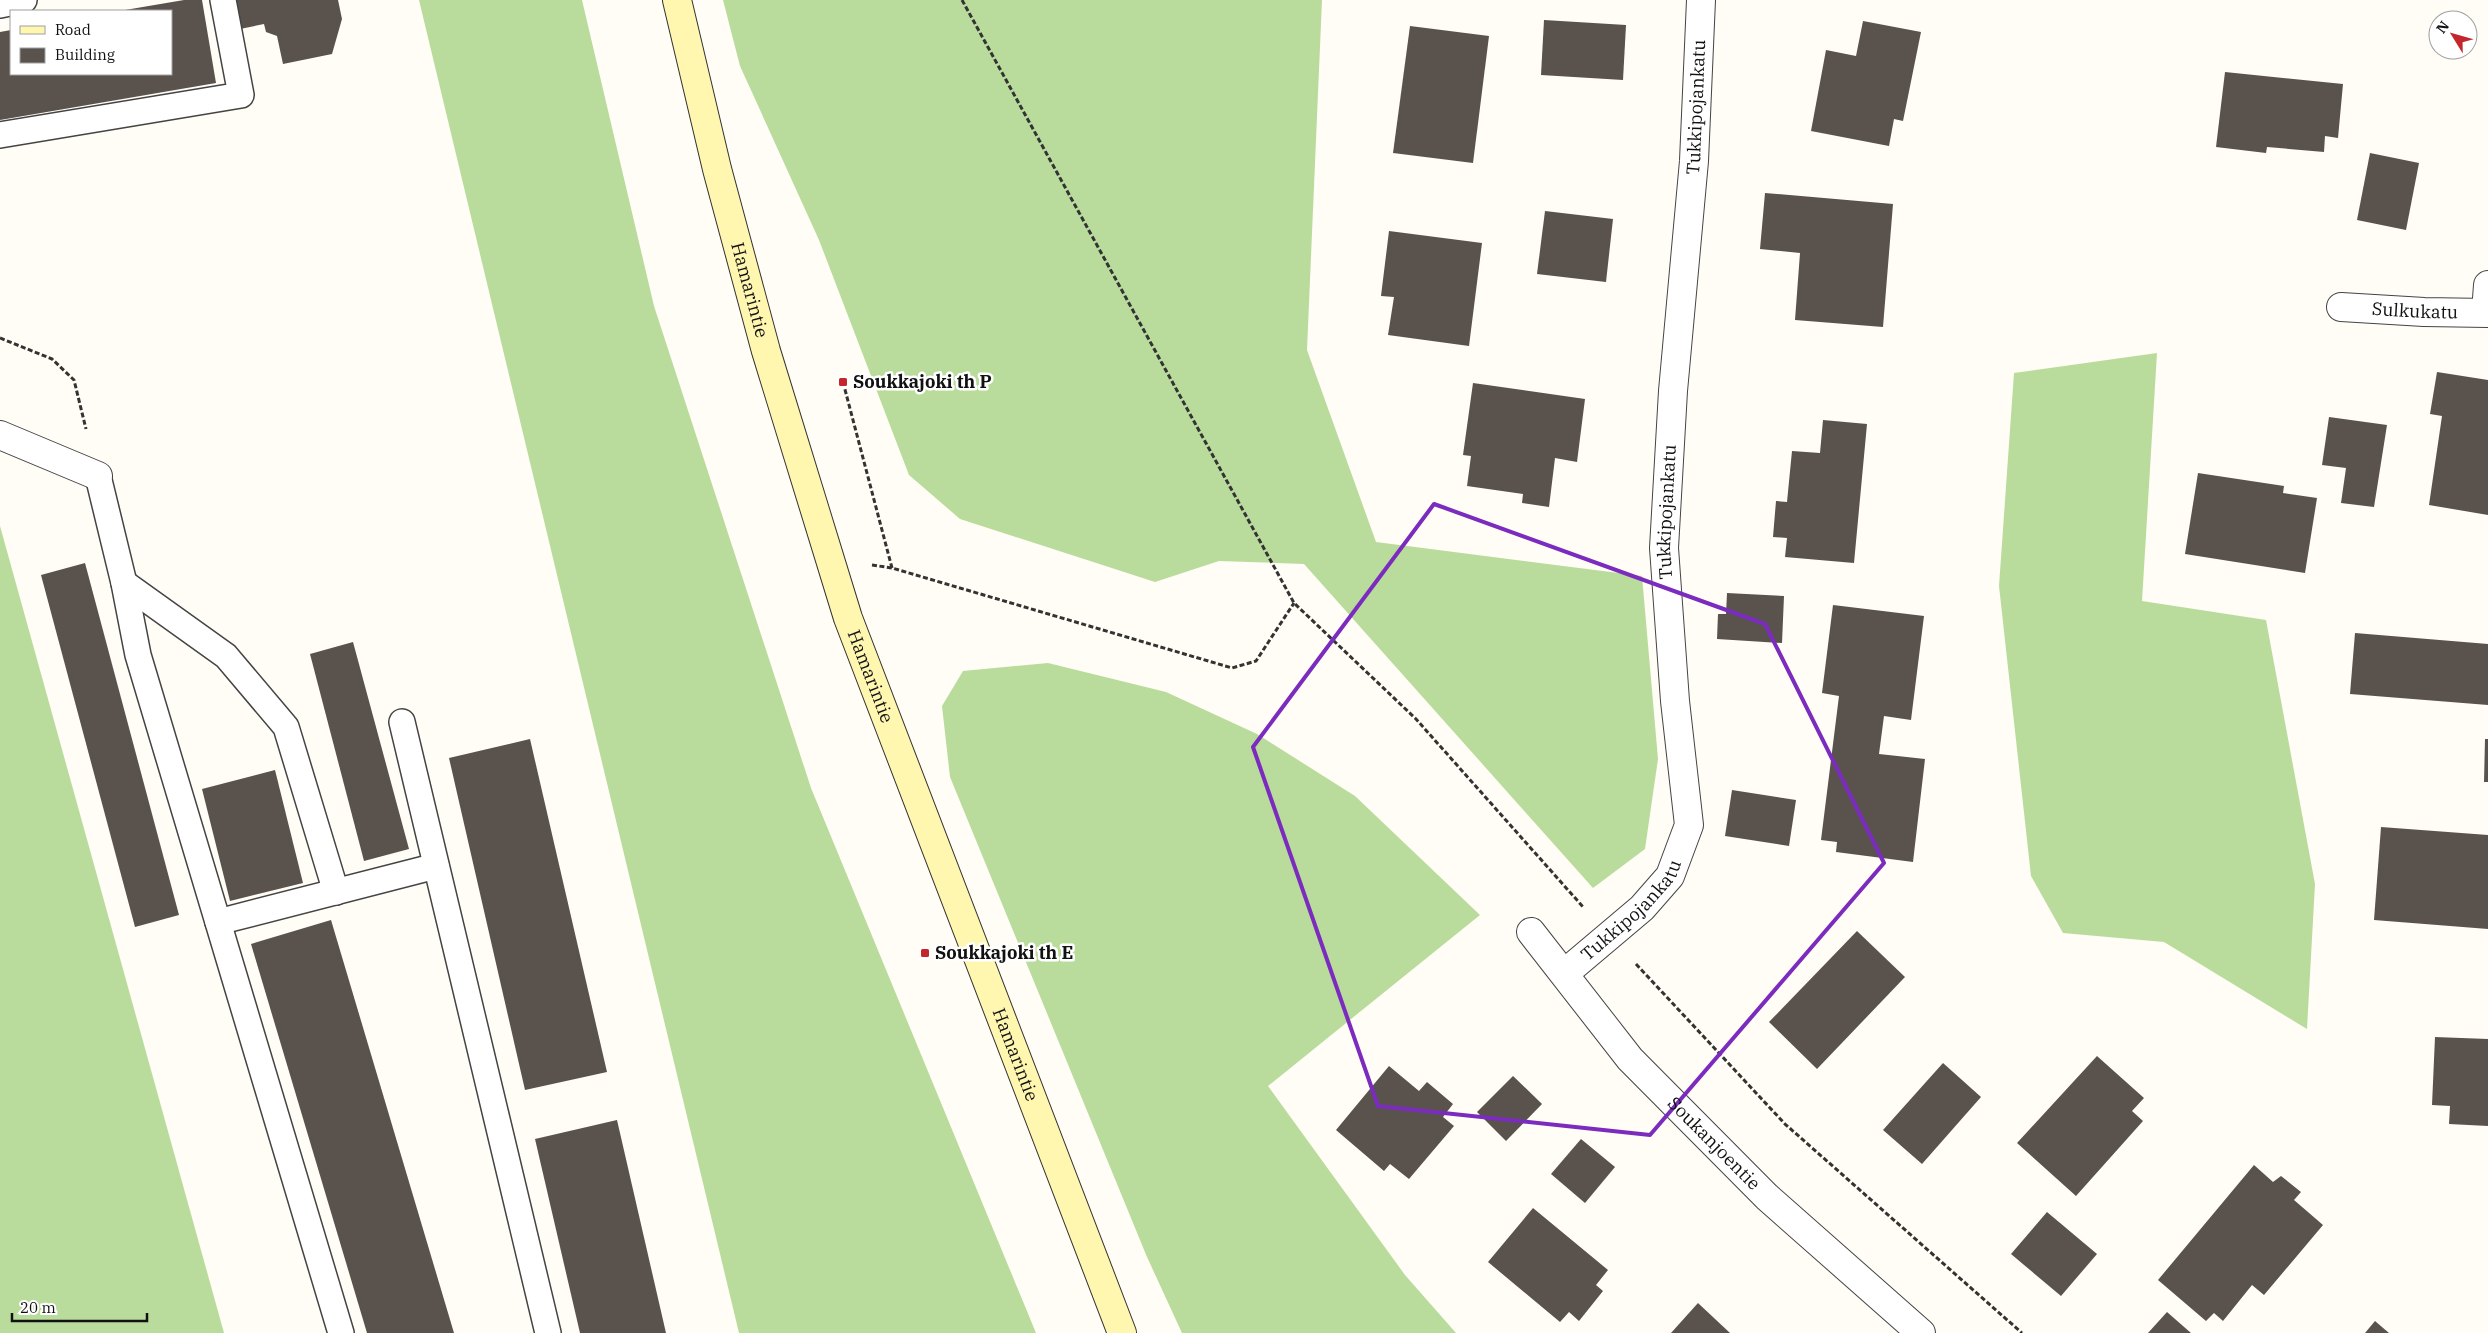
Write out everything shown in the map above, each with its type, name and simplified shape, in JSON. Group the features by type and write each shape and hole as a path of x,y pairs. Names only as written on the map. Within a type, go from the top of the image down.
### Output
{"main road":[{"name":"Hamarintie","path":"677,0 718,169 766,351 848,618 1122,1333"}],"street":[{"name":"Tukkipojankatu","path":"1565,973 1642,908 1670,876 1689,825 1675,701 1664,548 1673,391 1694,161 1701,0"},
{"path":"2487,313 2488,285"},
{"name":"Sulkukatu","path":"2341,307 2424,312 2487,313"},
{"path":"0,435 98,476"},
{"name":"Soukanjoentie","path":"1531,932 1565,973 1630,1059 1767,1196 1921,1333"}],"lane":[{"path":"0,5 24,0"},
{"path":"0,135 241,95 223,0"},
{"path":"98,476 124,583 138,655 341,1333"},
{"path":"124,583 226,656 286,727 336,892"},
{"path":"402,722 548,1333"},
{"path":"218,922 436,866"}],"path":[{"path":"962,0 1294,603 1416,719 1609,936 1786,1124 2022,1333"},
{"path":"0,338 52,359 74,380 98,476"},
{"path":"843,382 892,568"},
{"path":"830,560 892,568 1232,668 1256,661 1294,603"}],"highlighted area":[{"path":"1434,504 1765,624 1884,863 1650,1135 1378,1106 1253,747"}],"green space":[{"path":"419,0 582,0 654,306 811,788 1036,1333 739,1333"},
{"path":"723,0 1322,0 1307,350 1376,542 1642,576 1658,759 1645,849 1593,888 1304,564 1219,561 1155,582 960,519 909,475 819,240 740,66"},
{"path":"2157,353 2142,601 2266,620 2315,884 2307,1029 2164,942 2063,933 2031,876 1999,586 2014,373"},
{"path":"0,526 224,1333 0,1333"},
{"path":"1048,663 1166,692 1257,734 1355,796 1480,915 1268,1086 1405,1275 1456,1333 1182,1333 1147,1257 950,777 942,706 963,671"}],"building":[{"path":"184,0 202,0 216,83 0,120 0,32 10,30 10,75 172,75 172,10 125,10"},
{"path":"233,0 338,0 342,19 332,54 283,64 277,36 266,32 264,24 240,29"},
{"path":"1544,20 1626,25 1623,80 1541,75"},
{"path":"1863,21 1921,32 1903,121 1894,119 1889,146 1811,131 1826,50 1856,56"},
{"path":"1410,26 1489,36 1473,163 1393,153"},
{"path":"2225,72 2343,84 2338,138 2325,136 2324,152 2267,147 2266,153 2216,147"},
{"path":"2370,153 2419,163 2406,230 2357,220"},
{"path":"1765,193 1893,204 1883,327 1795,320 1800,253 1760,249"},
{"path":"1545,211 1613,219 1606,282 1537,274"},
{"path":"1389,231 1482,243 1469,346 1388,335 1394,297 1381,296"},
{"path":"2437,372 2488,380 2488,515 2429,505 2442,416 2430,414"},
{"path":"1473,383 1585,399 1577,462 1555,458 1549,507 1522,503 1523,494 1467,486 1471,456 1463,455"},
{"path":"2329,417 2387,425 2374,507 2341,503 2346,468 2322,465"},
{"path":"1823,420 1867,424 1854,563 1785,557 1787,538 1773,537 1776,501 1787,502 1792,451 1820,453"},
{"path":"2198,473 2284,486 2283,493 2317,498 2305,573 2185,554"},
{"path":"85,563 179,915 135,927 41,575"},
{"path":"1727,593 1784,596 1782,643 1717,639 1718,614 1726,614"},
{"path":"1833,605 1924,616 1911,720 1884,716 1879,754 1925,759 1913,862 1836,852 1837,842 1821,840 1839,696 1822,693"},
{"path":"2355,633 2488,644 2488,705 2350,694"},
{"path":"353,642 409,849 364,861 310,654"},
{"path":"530,739 607,1072 525,1090 449,758"},
{"path":"2485,739 2488,739 2488,782 2484,782"},
{"path":"275,770 303,883 230,901 202,789"},
{"path":"1732,790 1796,800 1789,846 1725,836"},
{"path":"2381,827 2488,835 2488,929 2374,920"},
{"path":"331,920 454,1333 367,1333 251,944"},
{"path":"1857,931 1905,977 1817,1069 1769,1022"},
{"path":"2435,1037 2488,1039 2488,1126 2449,1124 2450,1106 2432,1105"},
{"path":"2097,1056 2144,1098 2132,1111 2143,1121 2076,1196 2017,1143"},
{"path":"1943,1063 1981,1097 1922,1164 1883,1130"},
{"path":"1389,1066 1419,1091 1427,1082 1453,1104 1443,1117 1454,1126 1409,1179 1390,1164 1384,1171 1336,1130"},
{"path":"1513,1076 1542,1104 1506,1141 1477,1112"},
{"path":"617,1120 666,1333 580,1333 535,1139"},
{"path":"1581,1139 1615,1167 1585,1203 1551,1174"},
{"path":"2254,1165 2273,1182 2281,1176 2301,1192 2294,1200 2323,1225 2264,1295 2252,1285 2223,1321 2214,1313 2206,1321 2158,1280"},
{"path":"1533,1208 1608,1270 1596,1285 1603,1291 1579,1321 1569,1312 1560,1322 1488,1262"},
{"path":"2047,1212 2097,1254 2061,1296 2011,1254"},
{"path":"1698,1303 1730,1333 1671,1333"},
{"path":"2167,1312 2191,1333 2148,1333"},
{"path":"2375,1321 2389,1333 2365,1333"}],"place":[{"name":"Soukkajoki th P","path":"843,382"},
{"name":"Soukkajoki th E","path":"925,953"}]}
